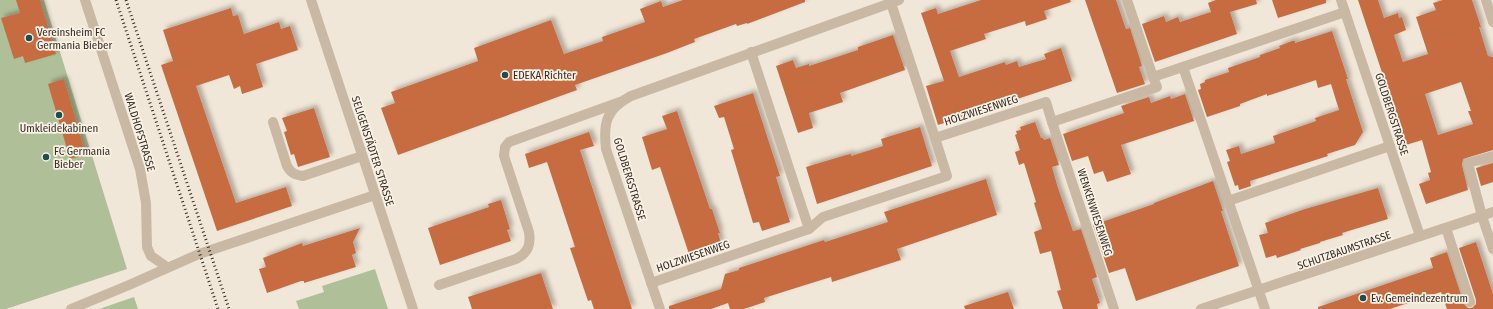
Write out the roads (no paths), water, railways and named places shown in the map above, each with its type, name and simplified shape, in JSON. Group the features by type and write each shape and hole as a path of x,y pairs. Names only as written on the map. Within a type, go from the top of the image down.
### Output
{"street":[{"name":"WALDHOFSTRASSE","path":"85,0 140,169 146,203 147,247 152,256 167,267"},
{"name":"SELIGENSTÄDTER STRASSE","path":"311,0 413,309"},
{"path":"1052,122 1156,88 1127,0"},
{"name":"GOLDBERGSTRASSE","path":"1341,0 1420,236"},
{"path":"1486,0 1493,22"},
{"name":"GOLDBERGSTRASSE","path":"660,309 606,149 604,134 605,124 608,116 620,102 631,96 751,52 895,2 935,138"},
{"path":"1153,77 1345,12"},
{"path":"751,52 809,229"},
{"path":"1183,67 1265,309"},
{"path":"439,285 516,259 522,256 527,250 530,240 529,232 504,156 505,147 509,142 620,102"},
{"name":"HOLZWIESENWEG","path":"651,283 809,229 823,217 947,176 935,138 1046,102 1052,122"},
{"path":"273,122 287,166 291,172 297,175 303,176 362,156"},
{"name":"WENKENWIESENWEG","path":"1052,122 1114,309"},
{"path":"1228,200 1390,146"},
{"path":"1493,156 1468,164 1493,250"},
{"path":"71,309 199,254 375,195"},
{"name":"SCHUTZBAUMSTRASSE","path":"1202,309 1493,212"},
{"path":"1446,228 1470,302"}],"railway":[{"path":"116,0 218,309"},
{"path":"126,0 229,309"}],"place":[{"name":"Vereinsheim FC Germania Bieber","path":"29,38"},
{"name":"EDEKA Richter","path":"505,75"},
{"name":"Umkleidekabinen","path":"59,115"},
{"name":"FC Germania Bieber","path":"46,157"},
{"name":"Ev. Gemeindezentrum","path":"1363,298"}]}
